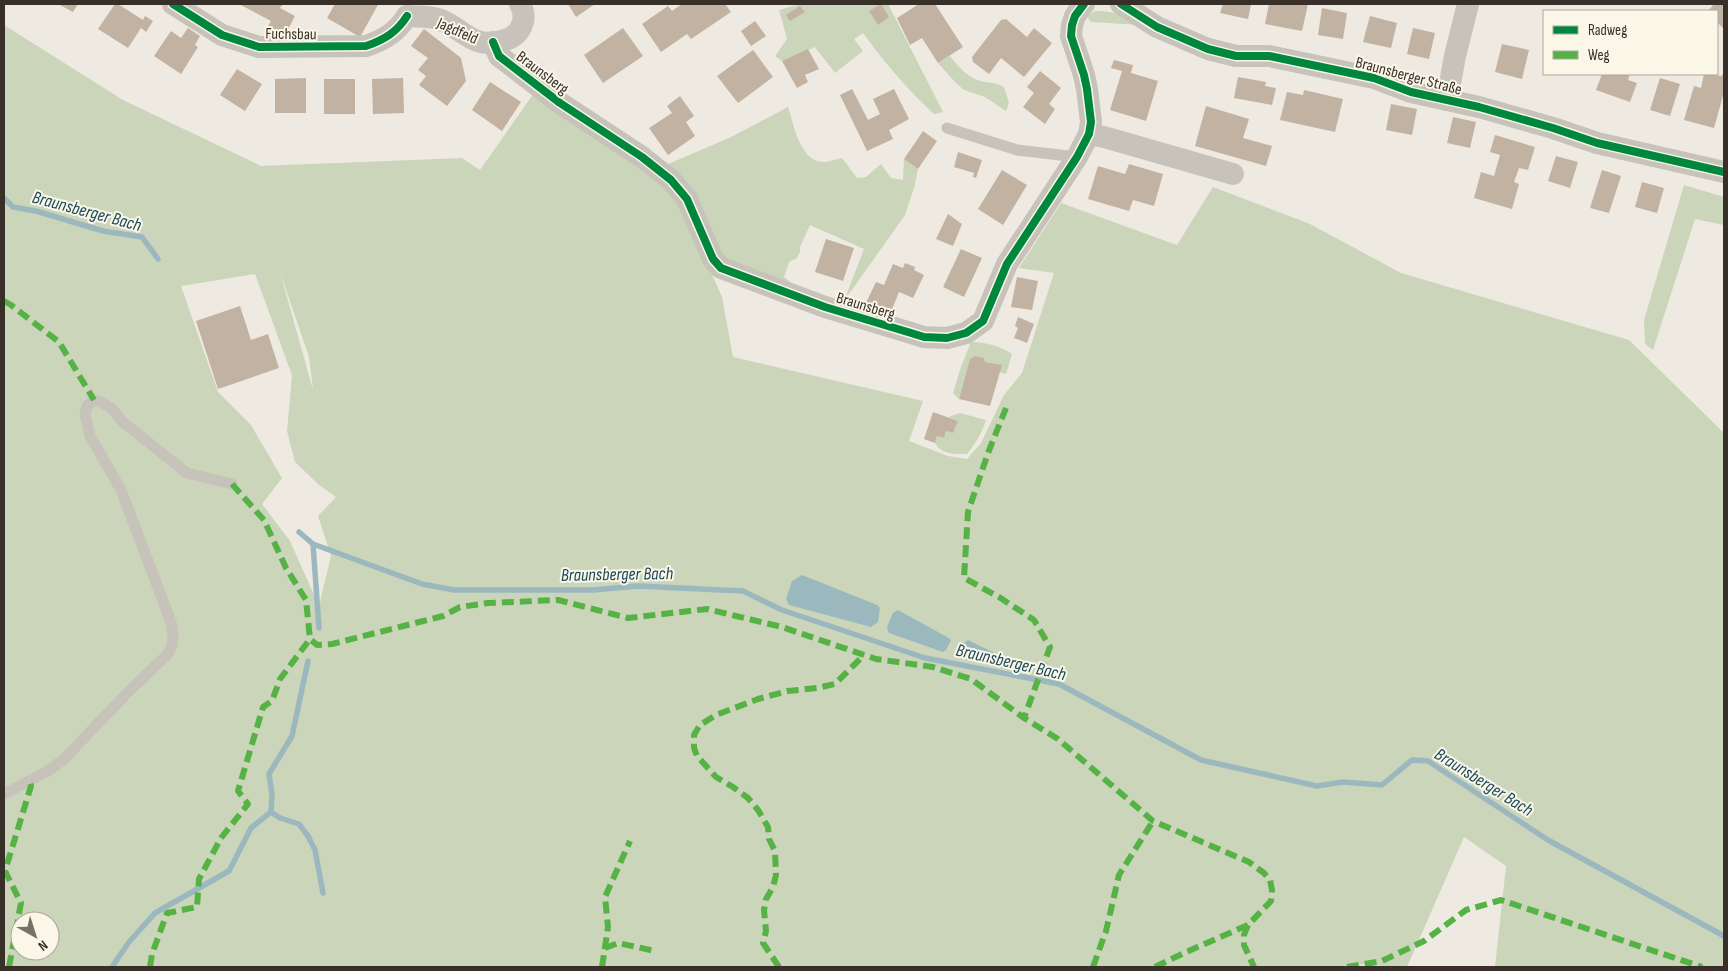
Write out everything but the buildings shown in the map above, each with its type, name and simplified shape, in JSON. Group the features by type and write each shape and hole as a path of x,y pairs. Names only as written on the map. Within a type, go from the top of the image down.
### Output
{"street":[{"name":"Fuchsbau","path":"173,4 222,35 259,47 366,46 380,41 399,27 405,10"},
{"name":"Jagdfeld","path":"405,10 437,19 456,27 474,40 492,42 512,37 518,33 524,18 520,4"},
{"name":"Braunsberg","path":"492,42 498,56 560,103 653,165 671,180 687,199 713,259 720,268 825,307 924,337 947,338 966,333 983,321 1007,264 1077,156 1089,134 1090,122 1087,89 1071,36 1075,16 1084,4"},
{"name":"Braunsberger Straße","path":"1121,4 1156,27 1208,49 1236,56 1269,56 1374,78 1410,92 1553,128 1596,143 1724,172"},
{"path":"1447,100 1454,56 1468,4"},
{"path":"1089,134 1233,174"}],"lane":[{"path":"947,128 1017,150 1077,156"},
{"path":"4,794 48,771 64,759 130,690 168,655 172,645 174,635 171,622 121,490 90,436 85,414 87,406 94,400 112,409 123,422 187,473 232,484"}],"green space":[{"path":"801,4 888,4 943,112 934,114 924,105 896,75 863,33 854,39 863,51 835,73 815,47 782,61 775,56 787,39 779,10"},
{"path":"1095,11 1118,14 1139,25 1092,22 1088,16"},
{"path":"4,25 123,100 261,166 462,158 480,170 534,93 608,144 673,194 722,297 733,357 923,401 909,441 948,456 967,459 981,443 1004,395 1022,373 1054,273 1019,268 1061,203 1177,245 1213,187 1310,224 1401,273 1629,340 1724,433 1724,967 1495,967 1506,866 1464,837 1407,967 1349,964 1342,967 4,967","holes":["280,272 309,357 313,390","255,274 292,375 287,431 295,462 319,485 336,497 318,516 331,556 319,606 290,541 262,504 282,478 251,425 218,392 181,286"]},
{"path":"950,56 961,69 974,79 1004,87 1009,103 1006,111 985,97 964,90 955,82 938,63"},
{"path":"788,107 796,133 804,150 817,161 826,162 842,158 857,178 866,177 881,164 891,178 903,180 904,159 918,169 905,215 844,301 864,249 810,225 797,258 789,262 784,277 793,284 727,263 666,165 731,137"},
{"path":"1684,185 1724,197 1724,225 1695,219 1653,350 1645,344 1644,320"},
{"path":"971,342 993,345 1012,354 1006,374 999,372 1001,365 985,362 984,358 975,356 970,359 959,399 953,393"},
{"path":"960,413 986,420 978,438 967,454 945,452 935,443 937,436 944,438 946,431 953,433 958,421 948,417"}],"water":[{"path":"802,575 877,605 880,608 878,622 871,627 789,605 786,599 792,581"},
{"path":"898,610 951,640 946,650 943,652 889,633 887,627 893,613"},
{"path":"968,640 1025,668 1024,670 960,658 958,653 962,644"}],"waterway":[{"name":"Braunsberger Bach","path":"4,198 13,207 36,211 103,231 142,237 158,259"},
{"name":"Braunsberger Bach","path":"299,532 313,544 422,584 454,590 593,590 638,586 743,591 782,610 925,658 1059,684 1201,760 1317,786 1343,782 1382,785 1412,760 1428,761 1548,840 1724,936"},
{"path":"313,544 319,628"},
{"path":"112,967 129,942 155,913 229,871 251,828 271,812 272,795 269,774 292,736 308,661"},
{"path":"271,812 280,818 299,824 308,836 315,850 323,893"}],"marked path":[{"path":"4,301 59,342 94,400"},
{"path":"1006,408 968,512 964,578 999,597 1034,620 1050,647 1024,718"},
{"path":"232,484 264,520 286,568 306,600 310,639 317,645 332,644 443,616 460,607 488,603 558,600 628,618 707,609 782,627 876,659 933,667 971,679 1024,718 1058,739 1153,821 1249,862 1264,873 1270,880 1272,890 1271,901 1248,925 1244,935 1244,945 1254,967"},
{"path":"150,967 152,954 167,913 197,907 199,879 221,838 248,804 238,791 263,707 272,701 280,679 310,639"},
{"path":"779,967 763,943 766,931 764,910 766,899 773,887 776,875 775,851 769,839 768,827 748,798 716,777 697,756 694,748 694,735 700,725 716,715 758,699 788,691 835,684 864,655"},
{"path":"9,967 21,903 5,871 31,786 29,781"},
{"path":"1093,967 1106,931 1119,875 1153,821"},
{"path":"602,967 608,927 605,897 630,841"},
{"path":"1347,967 1382,961 1424,941 1466,910 1501,900 1702,967"},
{"path":"1155,967 1248,925"},
{"path":"605,948 618,943 655,951"}],"cycle path":[{"path":"173,4 222,35 259,47 366,46 389,35 399,27 407,16"},
{"path":"493,42 499,56 560,103 642,157 671,180 687,199 713,259 721,268 825,307 924,337 947,338 966,333 983,321 1007,264 1077,157 1089,134 1091,122 1087,89 1071,36 1075,16 1084,4"},
{"path":"1121,4 1157,27 1208,49 1236,56 1269,56 1374,78 1411,92 1479,107 1553,128 1597,143 1724,172"}]}
